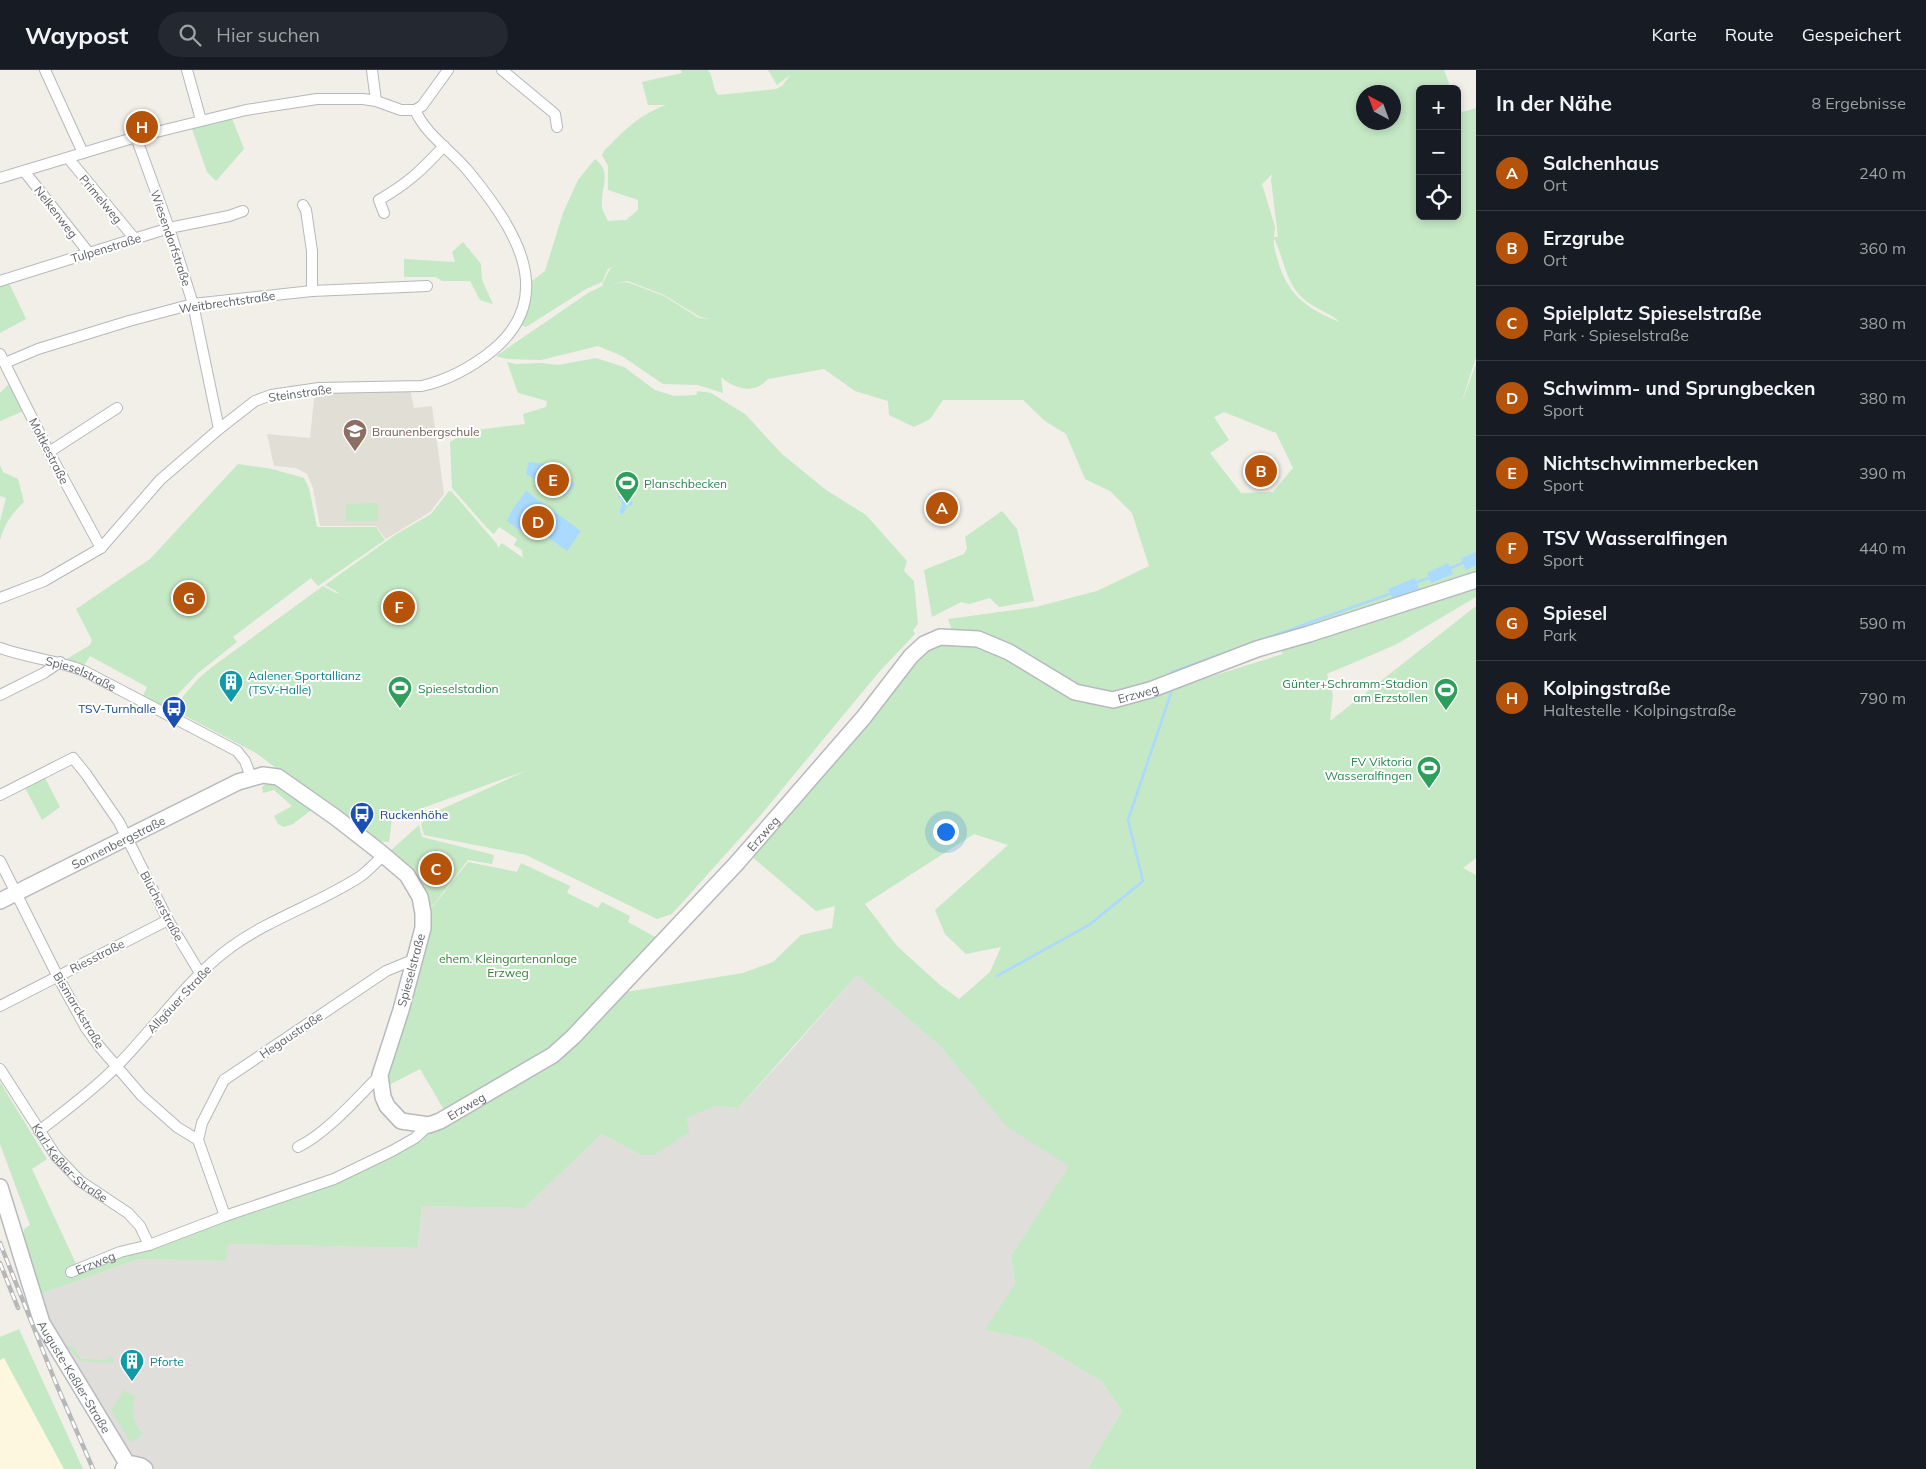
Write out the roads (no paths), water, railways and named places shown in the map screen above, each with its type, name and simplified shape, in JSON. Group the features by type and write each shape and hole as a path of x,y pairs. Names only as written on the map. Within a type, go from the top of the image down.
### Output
{"street":[{"path":"45,70 83,153"},
{"path":"187,70 201,120"},
{"path":"372,70 376,101"},
{"path":"0,177 136,137 246,110 317,100 363,99 376,101 401,110 414,110 422,106 448,70"},
{"path":"502,70 555,114 557,127"},
{"path":"384,213 379,200 417,175 444,146 420,123 414,110"},
{"name":"Wiesendorfstraße","path":"136,137 169,228 193,304 219,429"},
{"name":"Steinstraße","path":"0,598 44,581 101,548 160,480 255,401 270,395 319,388 422,386 444,380 488,354 512,332 522,313 527,280 521,256 504,220 467,170 444,146"},
{"name":"Primelweg","path":"68,158 135,239"},
{"name":"Nelkenweg","path":"24,171 89,254"},
{"path":"303,204 306,210 312,251 312,292"},
{"name":"Tulpenstraße","path":"0,281 169,228 229,216 243,211"},
{"name":"Weitbrechtstraße","path":"2,358 193,304 312,292 427,286"},
{"name":"Moltkestraße","path":"2,358 49,452 101,548"},
{"path":"49,452 117,408"},
{"name":"Erzweg","path":"71,1272 120,1252 149,1244 353,1171 415,1138 429,1126 487,1095 554,1055 736,864 864,717 911,656 924,644 940,637 978,639 1009,652 1075,692 1113,700 1150,690 1257,648 1309,634 1476,580"},
{"name":"Spieselstraße","path":"0,648 21,655 60,662 84,671 237,751 245,761 244,780 263,775 278,776 335,817 407,875 420,897 423,928 380,1075 387,1106 401,1121 429,1126"},
{"path":"0,695 44,673 60,662"},
{"name":"Blücherstraße","path":"0,795 73,758 86,774 127,837 168,920 200,973"},
{"name":"Sonnenbergstraße","path":"0,901 244,780"},
{"name":"Allgäuer Straße","path":"39,1131 77,1102 116,1067 200,973 231,947 256,931 346,885 363,874 384,855"},
{"name":"Bismarckstraße","path":"0,860 15,893 86,1028 116,1067 142,1096 177,1127 198,1140"},
{"name":"Riesstraße","path":"0,1006 168,920"},
{"name":"Hegaustraße","path":"198,1140 202,1123 224,1080 386,971 415,959"},
{"name":"Karl-Keßler-Straße","path":"0,1069 56,1156 80,1181 128,1213 140,1226 149,1244"},
{"path":"298,1147 308,1142 380,1075"},
{"path":"198,1140 225,1216"},
{"name":"Auguste-Keßler-Straße","path":"0,1187 42,1323 125,1467 137,1464 145,1469"}],"water":[{"path":"529,462 565,467 565,477 575,484 564,497 526,474"},
{"path":"526,491 581,531 567,551 530,524 521,531 507,521 512,510"},
{"name":"Planschbecken","path":"625,491 634,495 632,499 628,499 633,502 632,505 627,506 623,514 620,514 622,499 618,497"},
{"path":"1476,552 1476,565 1466,570 1461,558"},
{"path":"1448,563 1453,574 1431,583 1427,573"},
{"path":"1415,578 1419,589 1393,598 1388,589"}],"waterway":[{"path":"1448,569 1465,562"},
{"path":"1415,583 1431,577"},
{"path":"1172,672 1392,593"},
{"path":"997,976 1089,925 1143,881 1128,820 1171,693"}],"railway":[{"path":"0,1243 55,1381 93,1469"},
{"path":"0,1263 18,1308"}],"place":[{"name":"Kolpingstraße","path":"142,127"},
{"name":"Braunenbergschule","path":"355,452"},
{"name":"Erzgrube","path":"1261,471"},
{"name":"Nichtschwimmerbecken","path":"553,480"},
{"name":"Planschbecken","path":"627,504"},
{"name":"Salchenhaus","path":"942,508"},
{"name":"Schwimm- und Sprungbecken","path":"538,522"},
{"name":"Spiesel","path":"189,598"},
{"name":"TSV Wasseralfingen","path":"399,607"},
{"name":"Aalener Sportallianz (TSV-Halle)","path":"231,703"},
{"name":"Spieselstadion","path":"400,709"},
{"name":"Günter+Schramm-Stadion am Erzstollen","path":"1446,711"},
{"name":"TSV-Turnhalle","path":"174,729"},
{"name":"FV Viktoria Wasseralfingen","path":"1429,789"},
{"name":"Ruckenhöhe","path":"362,835"},
{"name":"Spielplatz Spieselstraße","path":"436,869"},
{"name":"Pforte","path":"132,1382"}],"park label":[{"name":"ehem. Kleingartenanlage Erzweg","path":"508,965"}]}
